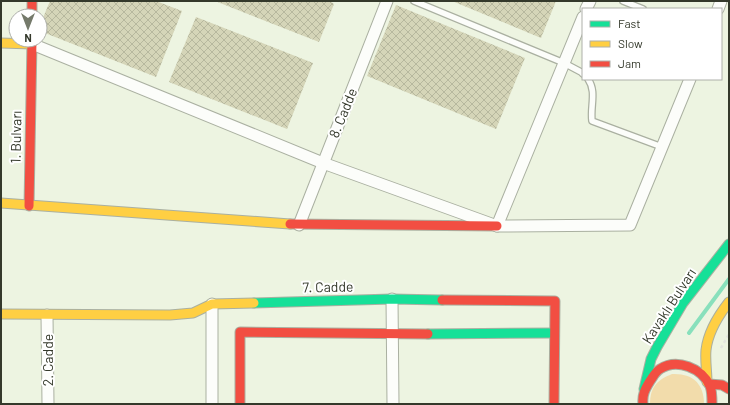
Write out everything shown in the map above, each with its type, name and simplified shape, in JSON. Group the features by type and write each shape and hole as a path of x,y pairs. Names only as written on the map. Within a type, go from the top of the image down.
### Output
{"street":[{"name":"8. Cadde","path":"299,225 388,1"},
{"path":"497,226 582,19"},
{"name":"1. Bulvarı","path":"29,206 32,48"},
{"path":"46,48 323,163 497,226"},
{"path":"1,203 299,225 630,225 690,80"},
{"path":"1,211 29,206"},
{"name":"Kavaklı Bulvarı","path":"642,403 651,359 657,347 684,303 729,244"},
{"path":"392,299 393,404"},
{"name":"7. Cadde","path":"1,314 178,314 193,313 212,304 392,299 555,301 554,404"},
{"path":"712,404 712,396 708,383 706,355 708,340 711,330 729,302"},
{"path":"212,304 212,404"},
{"name":"2. Cadde","path":"47,315 48,404"},
{"path":"240,404 240,332 392,334 554,333"},
{"path":"644,389 659,369 670,365 682,365 694,369 703,376 708,383"},
{"path":"708,383 721,384 729,389"}],"lane":[{"path":"414,1 564,63 582,73"},
{"path":"623,1 640,8"},
{"path":"589,80 592,85 592,121 662,147"}],"path":[{"path":"720,351 729,334"}],"shaded area":[{"path":"672,374 686,375 696,381 702,391 704,404 650,404 651,393 655,385 662,379"}],"building":[{"path":"50,1 156,1 182,11 156,77 48,34 47,8"},
{"path":"215,1 330,1 334,4 319,42"},
{"path":"452,1 556,1 541,38"},
{"path":"396,5 525,58 496,129 367,76"},
{"path":"196,17 313,63 287,129 169,82"}],"waterway":[{"path":"689,333 729,279"}],"traffic: fast":[{"path":"644,389 651,359 657,347 683,303 729,244"},
{"path":"254,303 392,299 442,300"},
{"path":"428,334 554,333"}],"traffic: slow":[{"path":"1,43 8,43"},
{"path":"1,203 290,224"},
{"path":"707,382 707,343 714,324 729,302"},
{"path":"1,314 170,315 193,313 212,304 254,303"}],"traffic: jam":[{"path":"32,1 32,8"},
{"path":"29,206 32,48"},
{"path":"290,224 497,226"},
{"path":"442,300 555,301 554,404"},
{"path":"240,404 240,332 428,334"},
{"path":"643,404 645,389 655,373 660,369 674,364 688,367 701,374 710,386 712,392 712,404"},
{"path":"709,384 722,385 729,389"}]}
